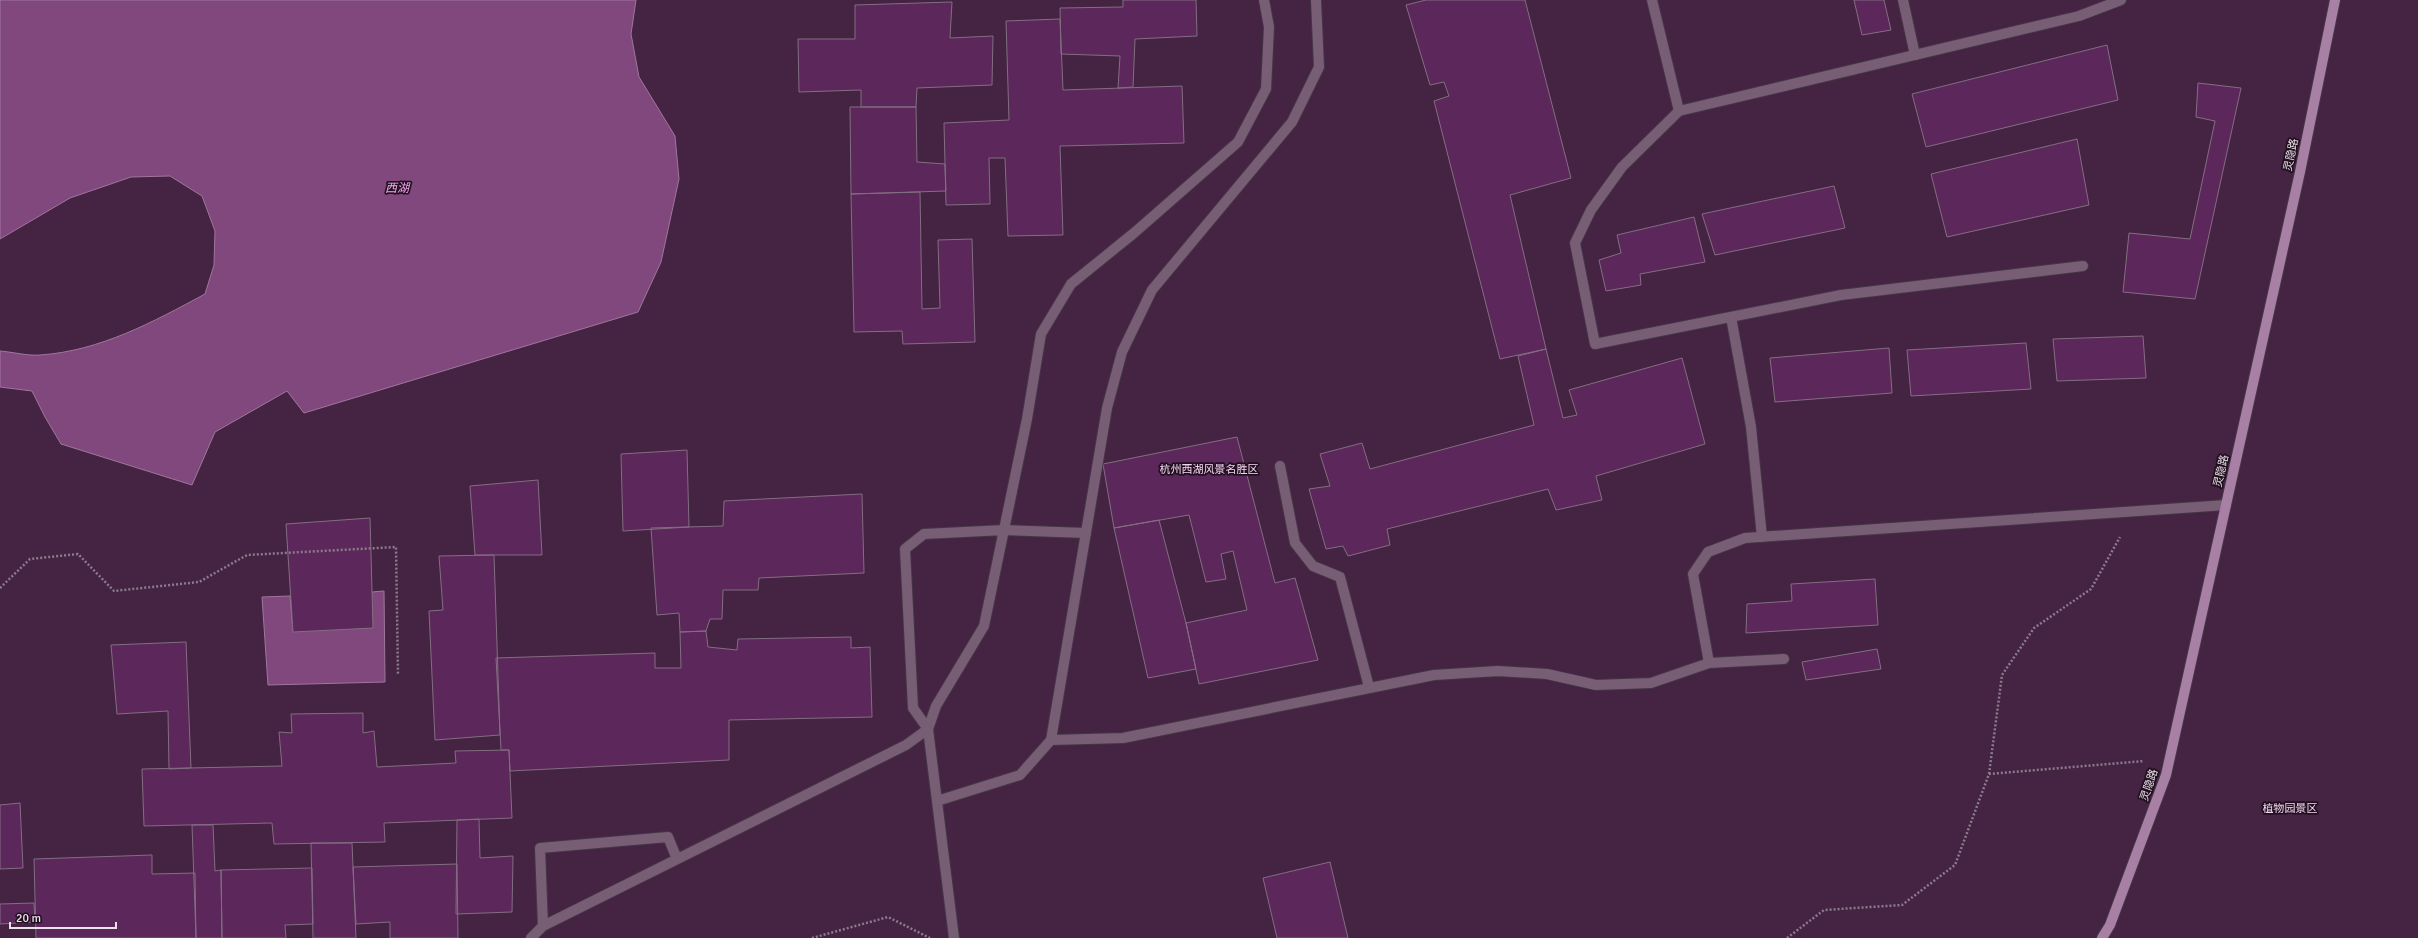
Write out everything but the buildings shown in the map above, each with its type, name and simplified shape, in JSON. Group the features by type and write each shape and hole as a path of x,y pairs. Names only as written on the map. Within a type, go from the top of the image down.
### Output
{"main road":[{"name":"灵隐路","path":"2102,938 2110,925 2166,775 2300,172 2335,0"}],"street":[{"path":"954,938 928,729 936,706 984,626 1027,419 1041,334 1070,284 1134,234 1238,142 1266,89 1268,27 1264,0"},
{"path":"937,801 1020,775 1051,740 1108,408 1122,352 1152,290 1292,122 1319,67 1316,0"},
{"path":"1652,0 1679,111"},
{"path":"1903,0 1915,55"},
{"path":"2083,266 1841,295 1595,344 1575,243 1591,210 1622,167 1679,111 2079,16 2121,0"},
{"path":"1731,317 1751,427 1762,537"},
{"path":"1280,466 1295,543 1313,566 1340,577 1369,687"},
{"path":"1709,663 1693,574 1708,552 1745,538 2226,505"},
{"path":"928,729 912,708 906,549 924,534 1004,530 1086,533"},
{"path":"1051,740 1123,738 1434,674 1498,670 1548,674 1596,685 1651,683 1709,663 1784,659"},
{"path":"531,938 544,926 906,745 928,729"},
{"path":"544,926 540,848 668,838 677,859"}],"path":[{"path":"1787,938 1824,910 1902,905 1955,865 1989,774 2002,675 2034,628 2091,589 2134,512"},
{"path":"0,588 30,559 78,554 114,591 199,582 247,555 396,547 398,676"},
{"path":"1989,774 2169,759"},
{"path":"812,938 888,917 930,938"}],"green space":[{"name":"杭州西湖风景名胜区","path":"0,0 2418,0 2418,938 0,938"}],"water":[{"name":"西湖","path":"0,0 636,0 631,34 639,77 675,136 679,179 661,262 638,312 304,413 287,391 215,432 192,485 61,444 32,391 0,387 0,351 40,355 84,348 126,334 205,294 214,265 215,231 202,196 170,176 131,177 70,198 0,239"},
{"path":"384,591 385,682 268,685 262,597 290,596 293,631 372,592"}],"park label":[{"name":"植物园景区","path":"2290,808"}]}
